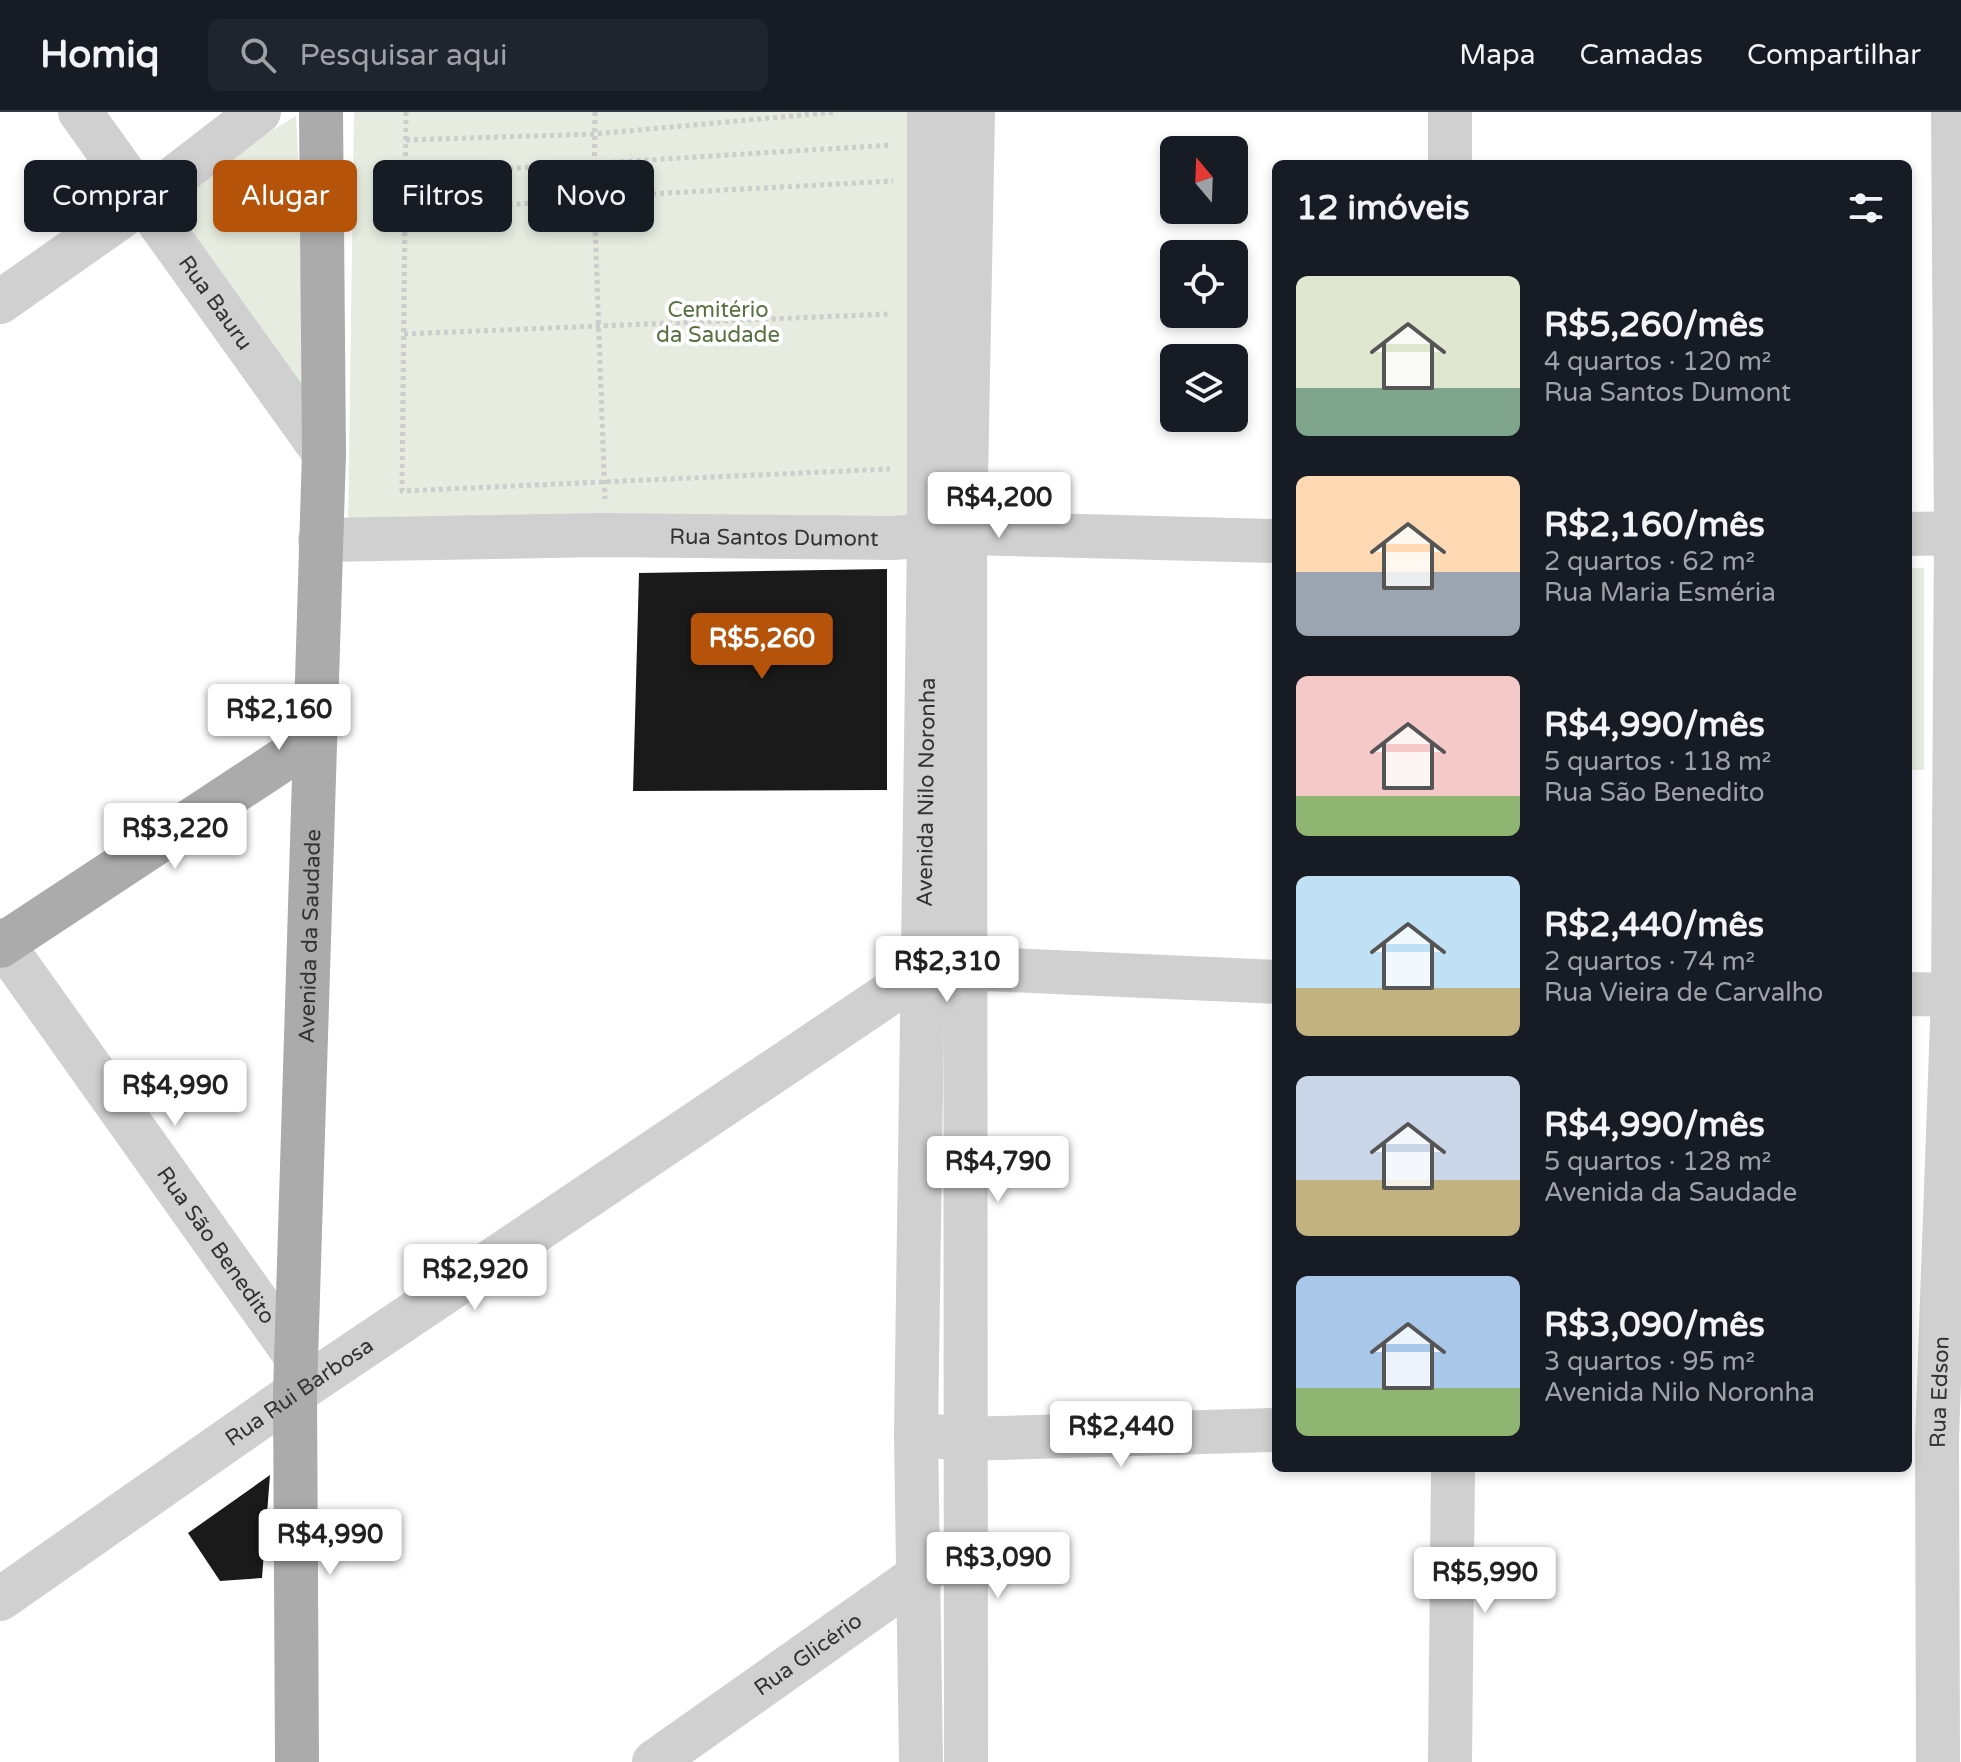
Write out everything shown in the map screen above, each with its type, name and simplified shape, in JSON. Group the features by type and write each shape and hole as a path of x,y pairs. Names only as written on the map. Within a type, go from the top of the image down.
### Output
{"main road":[{"name":"Avenida da Saudade","path":"297,1762 295,1374 324,453 321,112"},
{"path":"1,943 313,740"}],"street":[{"name":"Rua Bauru","path":"80,112 115,160"},
{"path":"197,160 259,112"},
{"name":"Avenida Nilo Noronha","path":"929,112 965,968 963,1439 966,1762"},
{"name":"Avenida Nilo Noronha","path":"921,1762 916,1574 920,973 973,112"},
{"path":"1450,112 1450,160"},
{"name":"Rua Edson","path":"1938,1762 1935,1437 1957,995 1958,533 1953,112"},
{"path":"0,302 100,232"},
{"name":"Rua Bauru","path":"168,232 324,453"},
{"path":"1912,534 1958,533"},
{"name":"Rua Santos Dumont","path":"320,540 947,534 1272,541"},
{"name":"Rua São Benedito","path":"1,943 295,1374"},
{"path":"920,973 965,968 1272,982"},
{"name":"Rua Rui Barbosa","path":"0,1599 295,1374 920,973"},
{"path":"1912,994 1957,995"},
{"path":"916,1434 963,1439 1272,1430"},
{"path":"1450,1762 1453,1472"},
{"name":"Rua Glicério","path":"654,1762 916,1574 964,1548"}],"path":[{"path":"405,160 406,112"},
{"path":"593,160 595,112"},
{"path":"406,140 594,134 836,112"},
{"path":"627,160 898,144"},
{"path":"654,194 898,180"},
{"path":"405,232 402,491 900,468"},
{"path":"595,232 606,483 602,535"},
{"path":"404,334 898,313"}],"green space":[{"name":"Cemitério da Saudade","path":"354,112 926,112 927,533 348,526 352,232 357,232 357,160 353,160"},
{"path":"296,116 298,160 222,160"},
{"path":"213,166 213,232 302,232 313,429 169,232 197,232 197,175"},
{"path":"1912,568 1924,568 1924,770 1912,770"}],"building":[{"path":"887,569 887,790 633,791 639,573"},
{"path":"270,1475 262,1578 220,1581 188,1533"}]}
